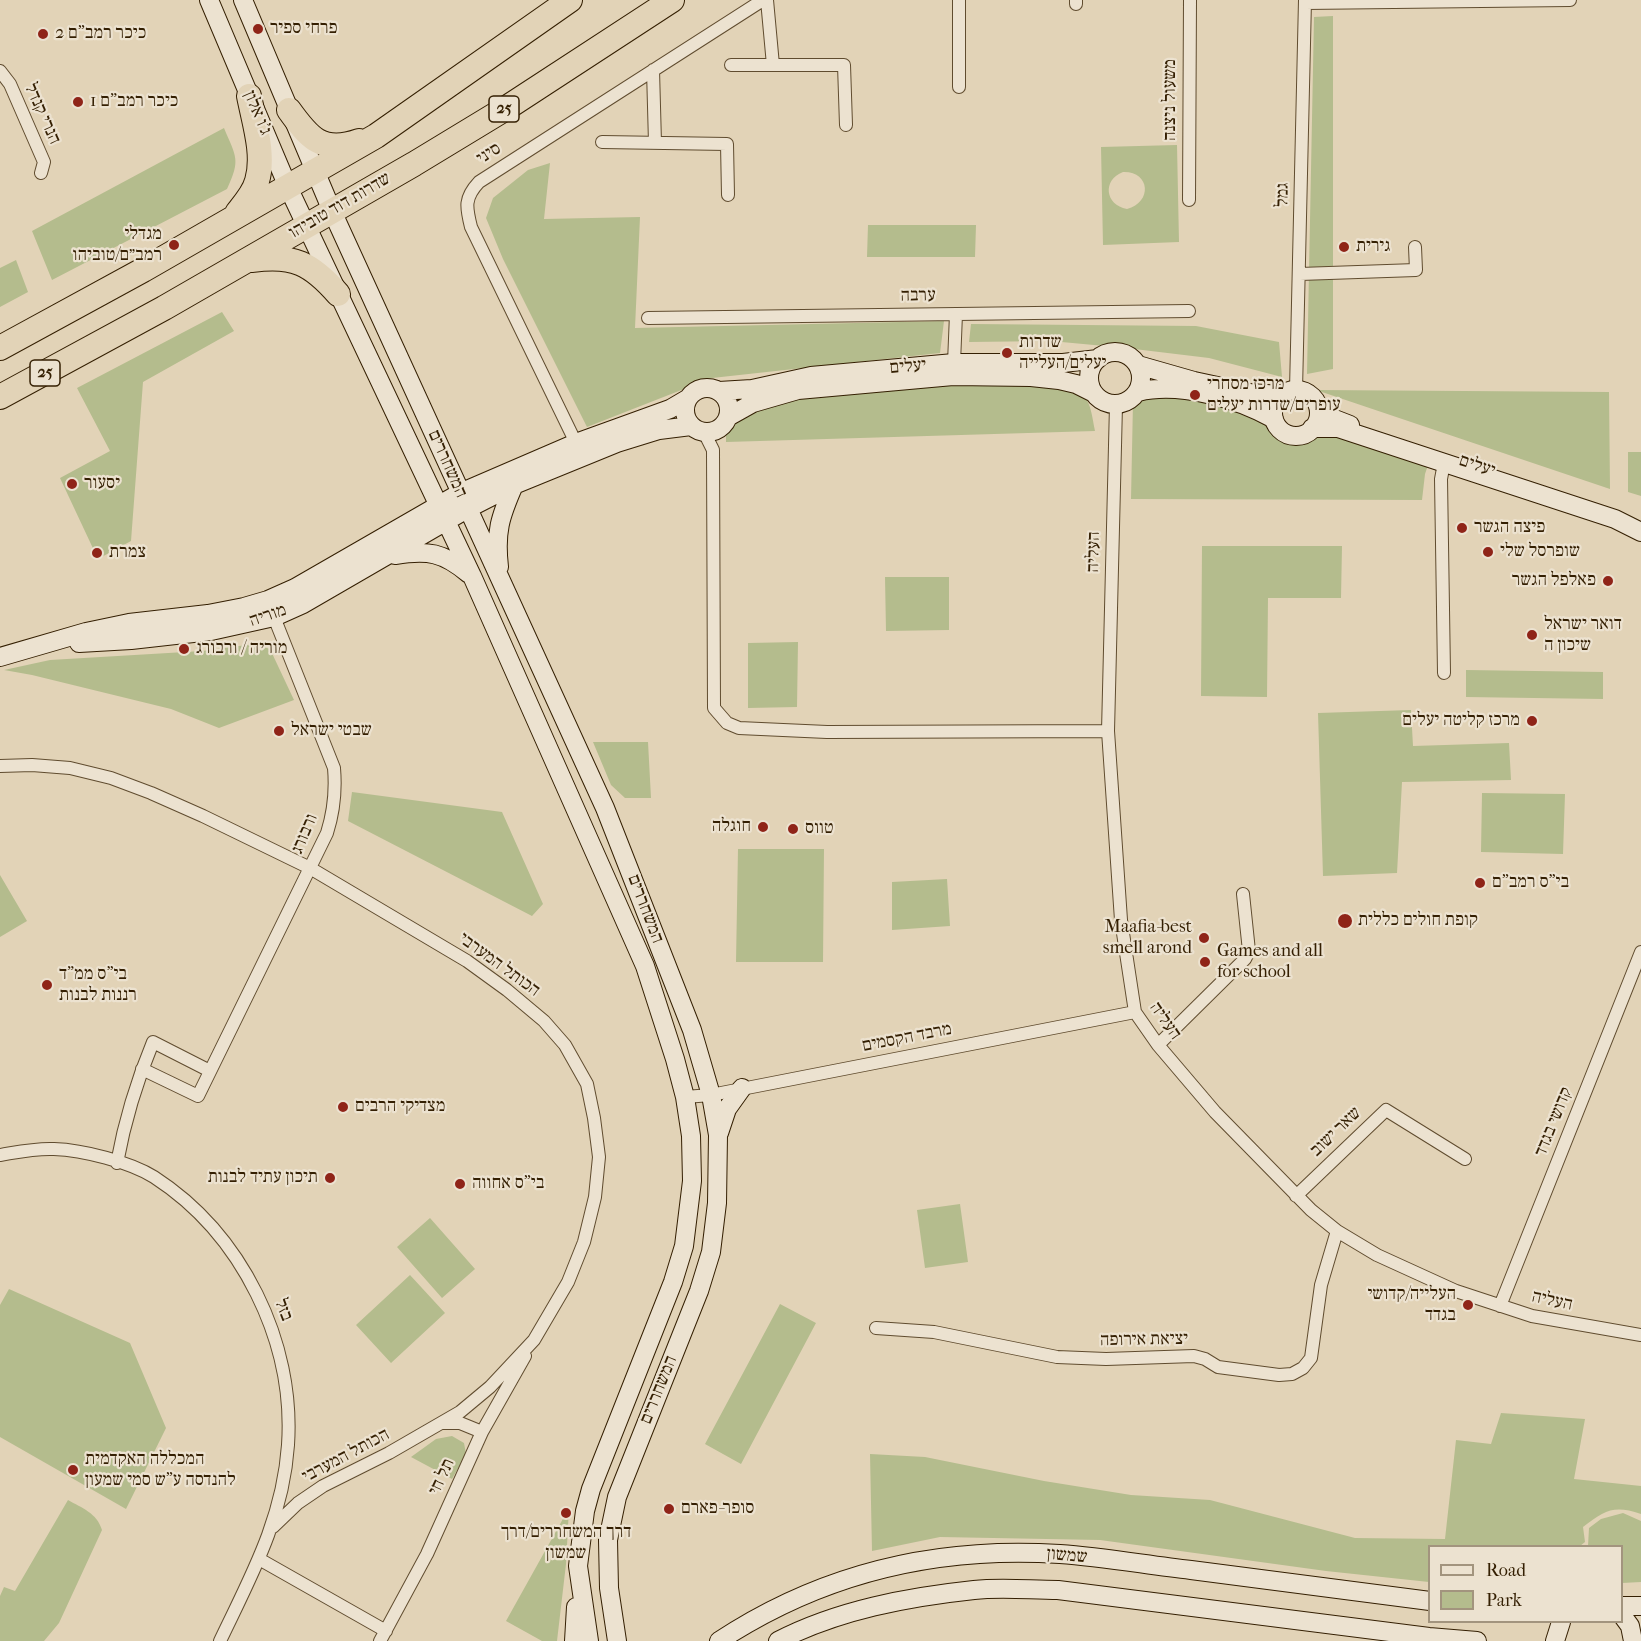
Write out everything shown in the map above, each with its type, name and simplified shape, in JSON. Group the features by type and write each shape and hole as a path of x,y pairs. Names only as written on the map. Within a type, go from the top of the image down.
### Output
{"highway":[{"name":"25","path":"0,348 143,270 375,135 570,0"},
{"name":"שדרות דוד טוביהו","path":"0,397 332,212 508,107 672,0"},
{"path":"235,217 250,196 257,181 258,148 249,96"},
{"path":"289,110 305,133 317,141 330,145 344,147 375,135"},
{"path":"244,261 270,257 285,258 321,274 339,294"}],"main road":[{"name":"ג'ו אלון","path":"209,0 306,226"},
{"name":"ג'ו אלון","path":"243,0 332,212"},
{"name":"המשחררים","path":"332,212 605,808 692,1030 711,1095 718,1135 717,1203 711,1252 699,1291 617,1497 608,1540 609,1588 618,1637"},
{"name":"המשחררים","path":"306,226 471,576 645,966 685,1097 691,1136 692,1181 684,1246 673,1282 591,1489 585,1512 578,1566 589,1641"},
{"path":"1112,352 1119,352 1133,359 1138,365 1141,379 1137,392 1128,401 1116,405 1102,402 1092,392 1089,376 1093,364 1098,359 1112,352"},
{"name":"יעלים","path":"719,391 752,390 811,376 954,363 1063,363 1098,359"},
{"path":"1138,365 1194,381 1250,393 1265,395 1289,392 1310,395 1318,407 1318,418 1312,428 1303,434 1292,435 1279,428 1274,418 1274,407 1289,392"},
{"name":"יעלים","path":"728,417 753,403 798,390 942,377 1031,376 1076,384 1092,392"},
{"path":"705,387 719,391 728,403 728,417 719,429 659,430 617,443 514,485 464,501 576,443 661,413 705,387"},
{"path":"1137,392 1167,388 1187,390 1246,405 1274,418"},
{"path":"687,399 684,413 698,429"},
{"name":"יעלים","path":"1318,407 1340,421 1619,512 1641,516"},
{"name":"יעלים","path":"1312,428 1338,428 1615,519 1641,532"},
{"path":"501,582 497,547 498,527 514,485"},
{"name":"מוריה","path":"271,608 295,588 464,501"},
{"name":"מוריה","path":"0,657 44,645 130,640 210,631 271,608 303,604 384,557 442,514"},
{"path":"384,557 413,552 432,553 452,559 471,576"},
{"path":"718,1135 727,1109 742,1088"},
{"name":"שמשון","path":"719,1641 788,1601 868,1571 974,1553 1060,1554 1428,1600"},
{"path":"574,1641 578,1566"},
{"name":"שמשון","path":"778,1641 840,1616 877,1606 976,1590 1011,1589 1058,1590 1429,1637 1477,1641"},
{"path":"1623,1606 1641,1606"},
{"path":"1623,1616 1630,1626 1633,1641"},
{"path":"1555,1641 1561,1623"}],"street":[{"path":"765,0 773,65"},
{"name":"סיני","path":"576,443 471,227 466,205 472,190 479,182 765,0"},
{"path":"959,0 959,87"},
{"name":"משעול ניצנה","path":"1189,200 1190,0"},
{"path":"1305,2 1570,0"},
{"name":"גמל","path":"1289,392 1300,274 1305,2"},
{"path":"731,65 844,65 846,125"},
{"path":"653,70 655,143"},
{"name":"הנרי קנדל","path":"0,71 10,84 44,162 41,173"},
{"path":"602,142 727,144 728,195"},
{"path":"1300,274 1416,270 1415,247"},
{"name":"ערבה","path":"648,318 1189,311"},
{"path":"954,363 956,314"},
{"name":"העליה","path":"1116,405 1108,731 1121,920 1135,1012 1158,1045 1215,1112 1296,1196 1337,1231 1377,1255 1456,1291 1532,1316 1641,1335"},
{"path":"698,429 712,450 714,708 727,723 739,728 827,732 1108,731"},
{"name":"יעלים","path":"1444,463 1441,479 1444,673"},
{"name":"ורבורג","path":"142,1069 198,1096 327,833 333,814 336,790 334,768 271,608"},
{"name":"הכותל המערבי","path":"0,766 32,765 70,768 111,778 171,802 310,868 467,961 507,990 544,1021 565,1045 587,1084 599,1157 595,1197 584,1242 567,1282 534,1340 490,1387 460,1412 389,1453 323,1486 298,1503 273,1527"},
{"path":"1158,1045 1245,959 1249,951 1243,894"},
{"name":"קדושי בגדד","path":"1500,1306 1641,952"},
{"name":"מרבד הקסמים","path":"685,1097 711,1095 1135,1012"},
{"path":"117,1162 126,1117 153,1042 210,1071"},
{"name":"שאר ישוב","path":"1296,1196 1386,1110 1465,1159"},
{"name":"בזל","path":"0,1155 25,1150 54,1149 92,1155 117,1162 153,1177 182,1199 214,1230 235,1257 255,1290 281,1360 288,1400 288,1444 284,1482 273,1527 220,1641"},
{"name":"יציאת אירופה","path":"876,1328 934,1332 1057,1357 1106,1359 1194,1356 1205,1359 1218,1367 1279,1375 1292,1374 1303,1368 1311,1358 1321,1285 1337,1231"},
{"name":"תל חי","path":"259,1559 383,1636 427,1554 482,1432 534,1340"},
{"path":"442,1423 460,1423 482,1432"}],"green space":[{"path":"1333,16 1333,369 1307,374 1314,17"},
{"path":"224,128 235,158 234,171 227,189 52,280 32,231"},
{"path":"1177,145 1179,242 1103,245 1101,147","holes":["1123,172 1139,176 1145,188 1141,200 1127,209 1114,203 1109,186 1116,176"]},
{"path":"550,163 544,219 640,217 635,328 944,321 940,353 712,378 587,427 503,259 486,218 493,198 528,170"},
{"path":"868,225 976,225 975,257 867,257"},
{"path":"16,260 28,292 0,307 0,268"},
{"path":"222,312 234,331 143,382 131,541 98,559 60,478 110,451 77,388"},
{"path":"971,324 1196,326 1279,342 1282,377 1209,358 1126,348 1051,341 969,342"},
{"path":"1054,383 1074,390 1085,398 1089,404 1095,431 726,442 726,412 785,398 947,384"},
{"path":"1157,389 1264,417 1273,433 1288,442 1305,442 1321,433 1429,462 1422,500 1131,499 1133,402 1142,394"},
{"path":"1316,390 1609,392 1610,489"},
{"path":"1628,452 1641,452 1641,496 1628,492"},
{"path":"1202,546 1342,546 1341,598 1268,598 1267,697 1201,696"},
{"path":"885,577 949,577 949,630 886,631"},
{"path":"798,642 797,707 748,708 748,643"},
{"path":"254,644 270,649 294,700 219,728 171,709 4,670 50,660 202,651"},
{"path":"1466,670 1603,672 1603,699 1466,697"},
{"path":"1411,710 1413,746 1509,743 1511,780 1402,782 1397,873 1323,876 1318,713"},
{"path":"593,742 648,742 651,798 625,798 611,785"},
{"path":"352,792 502,812 543,904 532,916 348,821"},
{"path":"1482,793 1565,794 1563,854 1481,852"},
{"path":"738,849 824,849 823,962 736,962"},
{"path":"0,875 27,921 0,937"},
{"path":"947,879 950,926 892,930 892,882"},
{"path":"960,1204 968,1262 925,1268 917,1210"},
{"path":"430,1218 475,1269 442,1298 397,1247"},
{"path":"410,1275 445,1313 391,1363 356,1325"},
{"path":"9,1289 130,1343 166,1428 126,1509 0,1437 0,1305"},
{"path":"780,1304 816,1323 741,1464 705,1444"},
{"path":"1501,1413 1585,1419 1574,1479 1641,1486 1641,1514 1624,1510 1604,1513 1583,1527 1585,1542 1581,1545 1428,1545 1428,1582 1326,1571 1100,1540 940,1537 872,1551 870,1454 925,1457 1044,1481 1131,1495 1210,1500 1355,1538 1445,1539 1456,1440 1491,1444"},
{"path":"452,1436 464,1443 466,1454 452,1479 411,1457 436,1439"},
{"path":"68,1500 93,1515 102,1530 59,1623 44,1641 0,1641 0,1596 4,1587 15,1591"},
{"path":"569,1508 566,1564 557,1641 542,1641 506,1621"},
{"path":"1623,1513 1641,1521 1641,1582 1623,1583 1623,1545 1588,1545 1589,1528 1601,1519"}],"place":[{"name":"פרחי ספיר","path":"258,29"},
{"name":"כיכר רמב\"ם 2","path":"43,34"},
{"name":"כיכר רמב\"ם 1","path":"78,102"},
{"name":"מגדלי רמב״ם/טוביהו","path":"174,245"},
{"name":"גירית","path":"1344,247"},
{"name":"שדרות יעלים/העלייה","path":"1007,353"},
{"name":"מרכז מסחרי עופרים/שדרות יעלים","path":"1195,395"},
{"name":"יסעור","path":"72,484"},
{"name":"פיצה הגשר","path":"1462,528"},
{"name":"שופרסל שלי","path":"1488,552"},
{"name":"צמרת","path":"97,553"},
{"name":"פאלפל הגשר","path":"1608,581"},
{"name":"דואר ישראל שיכון ה","path":"1532,635"},
{"name":"מוריה / ורבורג","path":"184,649"},
{"name":"מרכז קליטה יעלים","path":"1532,721"},
{"name":"שבטי ישראל","path":"279,731"},
{"name":"חוגלה","path":"763,827"},
{"name":"טווס","path":"793,829"},
{"name":"בי\"ס רמב\"ם","path":"1480,883"},
{"name":"קופת חולים כללית","path":"1345,921"},
{"name":"Maafia-best smell arond","path":"1204,938"},
{"name":"Games and all for school","path":"1205,962"},
{"name":"בי\"ס ממ\"ד רננות לבנות","path":"47,985"},
{"name":"מצדיקי הרבים","path":"343,1107"},
{"name":"תיכון עתיד לבנות","path":"330,1178"},
{"name":"בי\"ס אחווה","path":"460,1184"},
{"name":"העלייה/קדושי בגדד","path":"1468,1305"},
{"name":"המכללה האקדמית להנדסה ע\"ש סמי שמעון","path":"73,1470"},
{"name":"סופר-פארם","path":"669,1509"},
{"name":"דרך המשחררים/דרך שמשון","path":"566,1513"}]}
